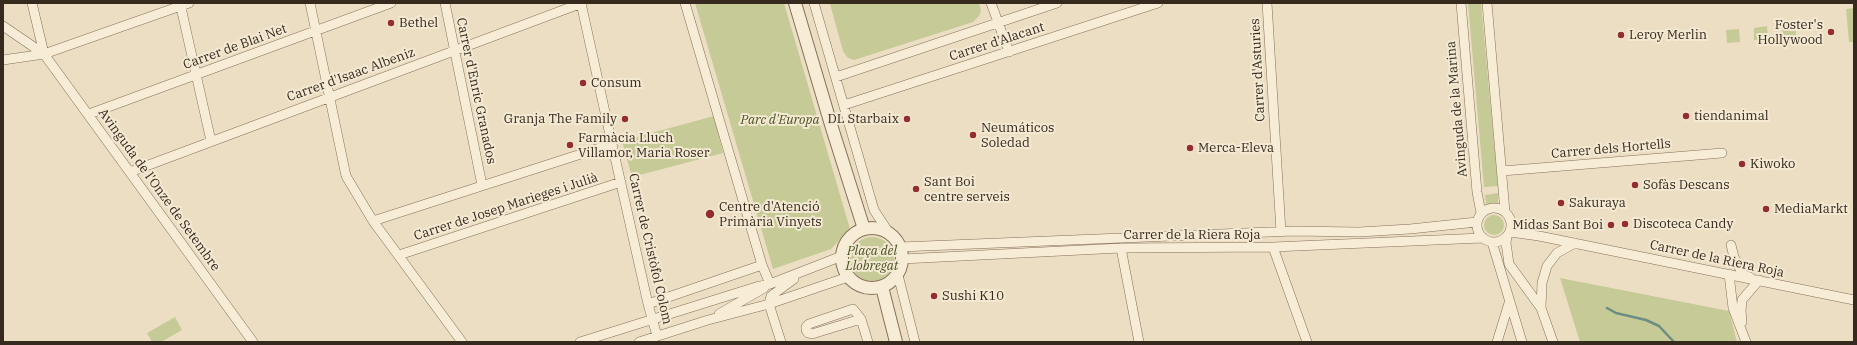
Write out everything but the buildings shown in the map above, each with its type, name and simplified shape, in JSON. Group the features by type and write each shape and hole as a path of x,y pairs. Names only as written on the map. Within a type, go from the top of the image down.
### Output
{"street":[{"path":"32,3 44,54"},
{"path":"310,3 346,176 373,221 462,342"},
{"name":"Carrer de Blai Net","path":"89,114 391,3"},
{"name":"Carrer d'Enric Granados","path":"445,3 482,185"},
{"name":"Carrer d'Isaac Albeniz","path":"130,172 581,3"},
{"name":"Carrer de Cristòfol Colom","path":"581,3 648,304 657,336"},
{"path":"685,3 762,265 770,284"},
{"path":"795,3 864,229"},
{"path":"814,3 874,210 889,233 895,239 901,253 898,275 915,342"},
{"path":"991,3 1009,52"},
{"name":"Carrer d'Alacant","path":"836,77 1057,3"},
{"name":"Carrer d'Alacant","path":"844,105 1158,3"},
{"name":"Carrer d'Asturies","path":"1268,3 1281,232"},
{"name":"Avinguda de la Marina","path":"1461,3 1476,192 1481,213"},
{"path":"1486,3 1505,212"},
{"path":"3,60 44,54 184,4 196,75 211,141"},
{"path":"3,26 44,54"},
{"name":"Avinguda de l'Onze de Setembre","path":"44,54 253,342"},
{"path":"373,221 612,144"},
{"name":"Carrer dels Hortells","path":"1502,171 1722,153"},
{"name":"Carrer de Josep Marieges i Julià","path":"399,256 621,182"},
{"path":"1509,234 1500,241 1492,242 1482,238 1477,230 1477,222 1481,213 1490,208 1496,208 1505,212 1510,217 1511,224 1509,234 1506,243 1509,264 1541,308 1552,342"},
{"name":"Carrer de la Riera Roja","path":"901,253 1281,232 1359,232 1410,229 1477,222"},
{"path":"889,233 879,229 864,229 855,233 849,239 843,250 843,266 848,277 861,287 871,289 882,287 891,282 898,275"},
{"name":"Carrer de la Riera Roja","path":"1509,234 1575,243 1854,300"},
{"name":"Carrer de la Riera Roja","path":"901,253 1121,248 1273,247 1482,238"},
{"path":"1492,242 1509,303 1522,342"},
{"path":"1541,308 1542,282 1548,266 1557,253 1575,243"},
{"path":"1731,245 1738,268 1744,275 1759,280 1742,300 1742,330"},
{"path":"1273,247 1307,342"},
{"path":"1121,248 1138,342"},
{"path":"708,320 770,284 842,256"},
{"path":"648,304 762,265"},
{"path":"781,342 769,304 771,296 803,271"},
{"path":"1728,274 1733,308 1746,342"},
{"path":"639,342 708,320 769,304 848,277"},
{"path":"580,342 756,287 770,284"},
{"path":"882,287 896,342"},
{"path":"1497,342 1509,303"},
{"path":"861,318 812,334 808,334 806,330 806,326 809,324 853,309 861,318 868,342"}],"green space":[{"path":"695,3 784,3 850,229 831,249 773,269"},
{"path":"979,3 981,11 979,16 973,22 854,60 848,58 843,51 830,4"},
{"path":"1468,3 1481,3 1498,186 1484,187"},
{"path":"1854,8 1854,42 1849,42 1846,9"},
{"path":"1795,24 1796,36 1783,37 1782,25"},
{"path":"1767,26 1768,39 1754,40 1754,28"},
{"path":"1739,29 1740,42 1727,43 1726,30"},
{"name":"Parc d'Europa","path":"714,116 723,153 632,177 622,141"},
{"path":"1498,193 1498,203 1486,204 1485,195"},
{"path":"1490,215 1498,215 1504,221 1504,229 1498,235 1490,235 1484,229 1484,221"},
{"name":"Plaça del Llobregat","path":"872,237 884,241 890,247 894,259 890,271 884,277 872,281 860,277 854,271 850,259 854,247 860,241"},
{"path":"1560,278 1729,311 1737,342 1580,342"},
{"path":"175,317 182,330 161,342 152,342 147,333"}],"waterway":[{"path":"1607,308 1616,313 1646,320 1659,326 1674,342"}],"place":[{"name":"Bethel","path":"391,23"},
{"name":"Foster's Hollywood","path":"1831,32"},
{"name":"Leroy Merlin","path":"1621,35"},
{"name":"Consum","path":"583,83"},
{"name":"tiendanimal","path":"1686,116"},
{"name":"Granja The Family","path":"625,119"},
{"name":"DL Starbaix","path":"907,119"},
{"name":"Neumáticos Soledad","path":"973,135"},
{"name":"Farmàcia Lluch Villamor, Maria Roser","path":"570,145"},
{"name":"Merca-Eleva","path":"1190,148"},
{"name":"Kiwoko","path":"1742,164"},
{"name":"Sofàs Descans","path":"1635,185"},
{"name":"Sant Boi centre serveis","path":"916,189"},
{"name":"Sakuraya","path":"1561,203"},
{"name":"MediaMarkt","path":"1766,209"},
{"name":"Centre d'Atenció Primària Vinyets","path":"710,214"},
{"name":"Discoteca Candy","path":"1625,224"},
{"name":"Midas Sant Boi","path":"1611,225"},
{"name":"Sushi K10","path":"934,296"}]}
